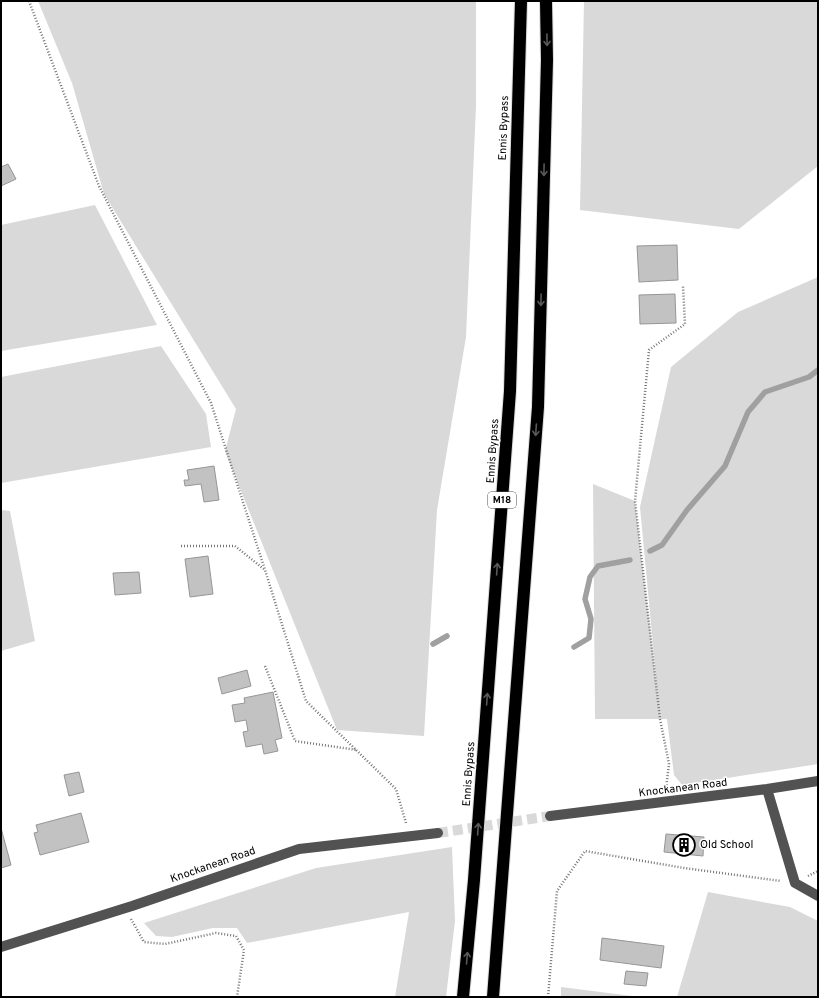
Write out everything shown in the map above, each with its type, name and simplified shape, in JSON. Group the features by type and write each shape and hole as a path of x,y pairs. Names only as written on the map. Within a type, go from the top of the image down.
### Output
{"highway":[{"name":"Ennis Bypass","path":"464,997 475,872 510,391 521,1"},
{"name":"M18","path":"493,997 538,407 547,60 546,1"}],"street":[{"name":"Knockanean Road","path":"550,816 768,790 818,781"},
{"path":"768,790 795,883 818,896"},
{"name":"Knockanean Road","path":"1,947 125,908 299,849 438,833"}],"path":[{"path":"29,1 99,186 211,403 306,701 358,750 396,789 410,836"},
{"path":"664,802 669,764 660,719 635,501 649,350 685,324 683,286"},
{"path":"181,546 235,546 265,570"},
{"path":"265,666 295,741 358,750"},
{"path":"548,997 557,891 585,851 684,868 795,883"},
{"path":"125,908 144,942 165,944 216,933 236,936 244,950 237,997"}],"shaded area":[{"path":"38,1 476,1 476,106 466,337 437,510 424,736 337,730 225,451 236,409 104,194 72,83"},
{"path":"584,1 818,1 818,166 739,229 580,210"},
{"path":"95,205 157,325 1,351 1,225"},
{"path":"818,277 818,764 682,785 674,775 667,719 595,719 593,484 635,501 657,688 640,507 671,367 738,312"},
{"path":"161,346 206,414 211,447 1,483 1,377"},
{"path":"1,510 10,511 35,641 1,651"},
{"path":"452,847 455,921 446,997 395,997 409,912 247,943 237,928 213,928 172,937 156,936 144,923 316,868"},
{"path":"708,892 790,907 818,921 818,997 677,997"},
{"path":"561,987 640,997 561,997"}],"building":[{"path":"8,164 16,179 1,186 1,167"},
{"path":"677,245 678,280 639,282 637,246"},
{"path":"675,294 676,323 640,324 639,295"},
{"path":"214,466 219,500 204,502 201,484 185,486 184,480 189,480 187,470"},
{"path":"208,556 213,594 190,597 185,559"},
{"path":"139,572 141,593 115,595 113,573"},
{"path":"247,670 251,686 222,694 218,678"},
{"path":"273,692 282,738 275,740 278,751 264,754 262,744 246,747 243,732 248,731 246,720 235,722 232,705 245,703 244,698"},
{"path":"79,772 84,792 69,796 64,775"},
{"path":"81,813 89,842 40,855 34,833 38,832 36,825"},
{"path":"1,828 11,865 1,868"},
{"name":"Old School","path":"666,834 704,837 703,856 664,852"},
{"path":"602,938 664,946 661,968 600,960"},
{"path":"626,971 648,973 646,986 624,984"}],"waterway":[{"path":"650,551 662,545 687,510 725,466 748,412 765,392 809,377 818,370"},
{"path":"574,647 589,638 591,619 585,599 590,577 598,566 630,560"},
{"path":"433,644 447,636"}],"tunnel":[{"path":"438,833 550,816"}],"place":[{"name":"Old School","path":"684,845"}]}
